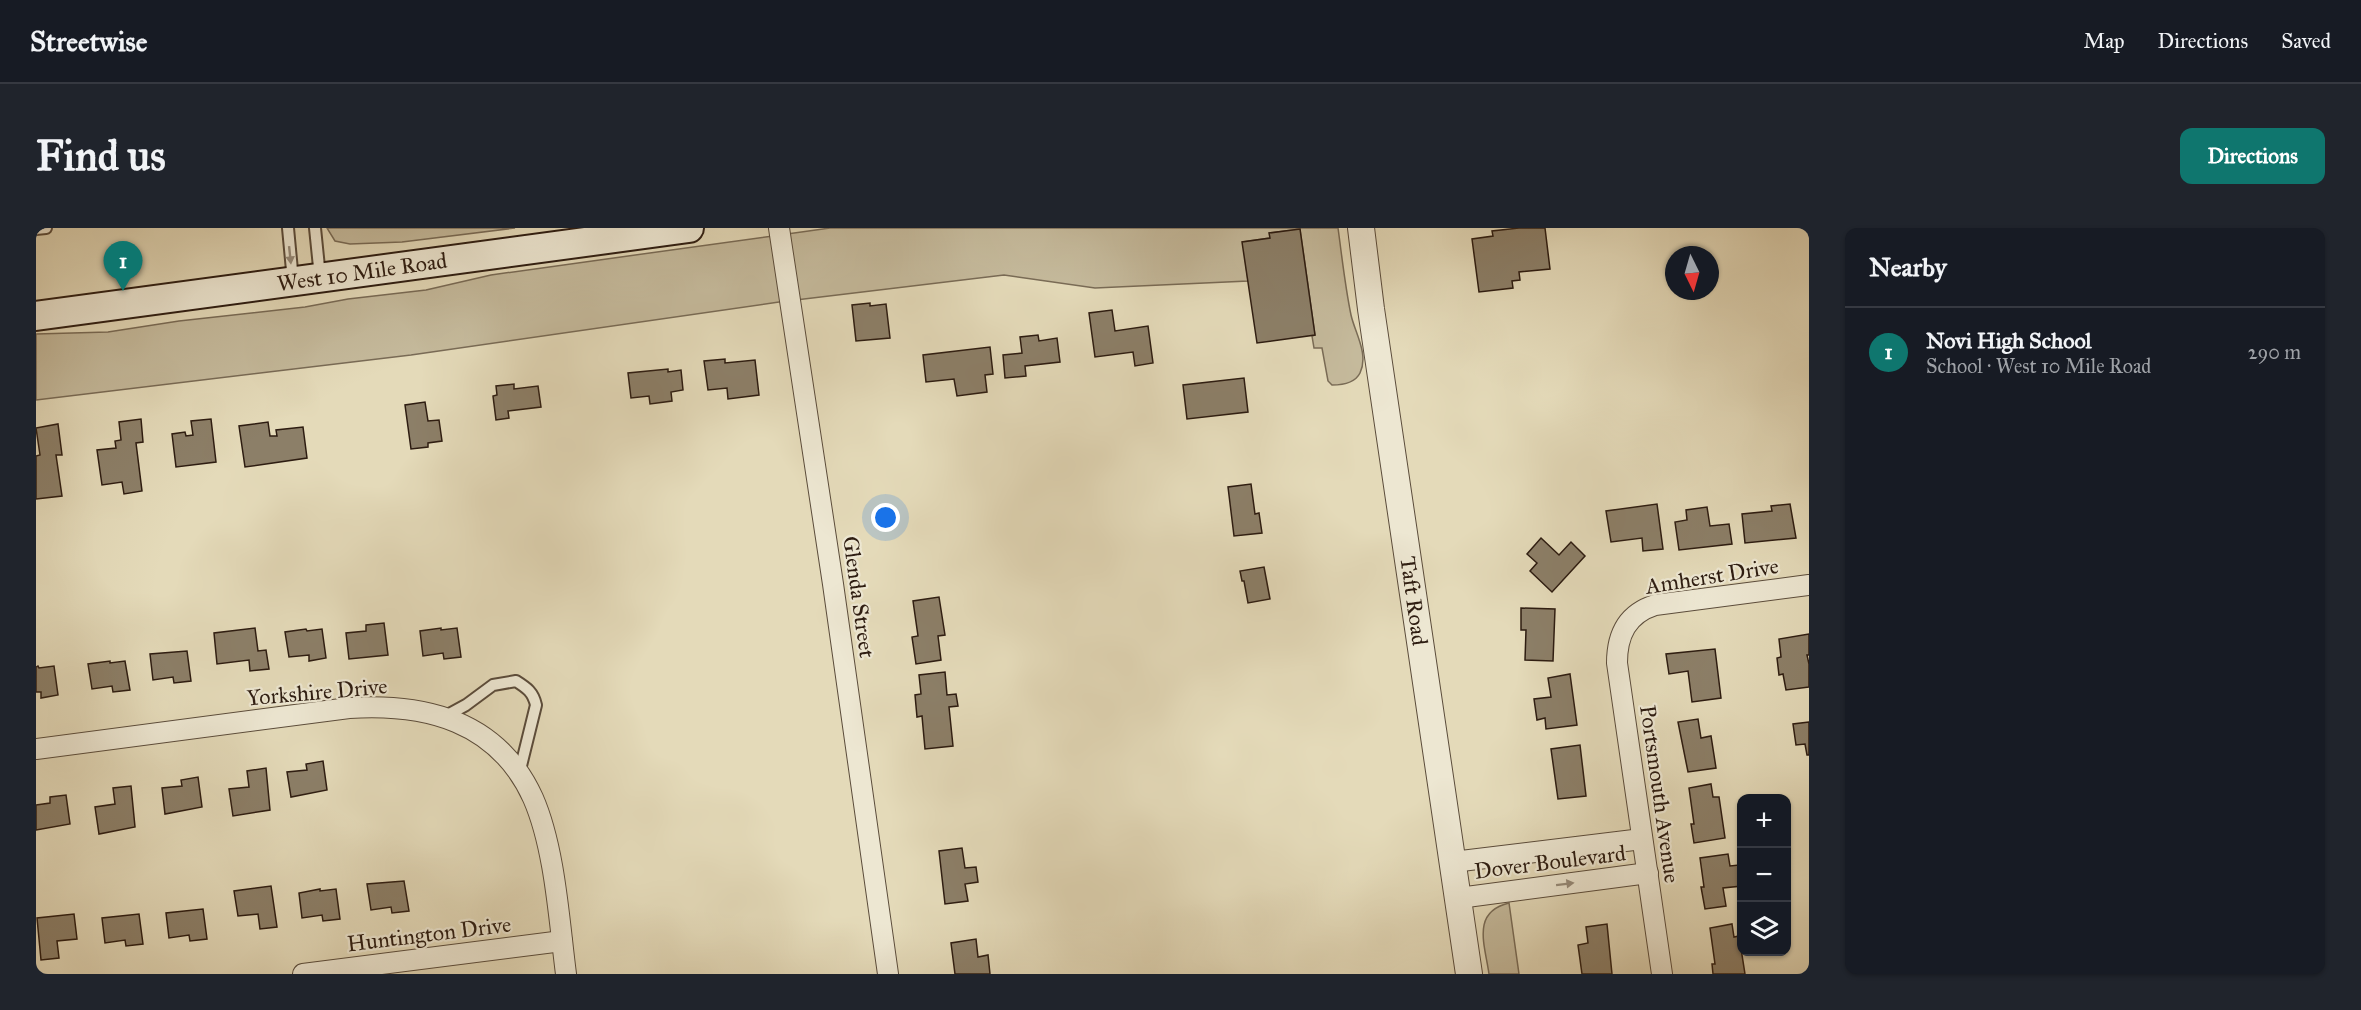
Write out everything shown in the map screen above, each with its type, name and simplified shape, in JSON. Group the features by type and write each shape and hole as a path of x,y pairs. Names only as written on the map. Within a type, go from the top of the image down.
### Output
{"main road":[{"name":"West 10 Mile Road","path":"36,316 689,228"}],"street":[{"name":"Glenda Street","path":"779,228 833,584 888,974"},
{"name":"Taft Road","path":"1361,228 1469,974"},
{"name":"Amherst Drive","path":"1627,623 1644,608 1655,605 1809,585"},
{"name":"Portsmouth Avenue","path":"1627,623 1619,639 1617,663 1662,974"},
{"name":"Yorkshire Drive","path":"36,749 349,708 384,707 420,710 444,717 483,737 512,763 533,798 547,846 566,974"},
{"name":"Dover Boulevard","path":"1453,862 1642,838"},
{"name":"Dover Boulevard","path":"1459,898 1648,873"},
{"name":"Huntington Drive","path":"303,974 562,941"}],"lane":[{"path":"36,229 46,228"},
{"path":"288,228 306,280"},
{"path":"306,280 315,228"},
{"path":"444,717 473,701 493,686 516,681 527,688 534,695 536,705 519,774"}],"shaded area":[{"path":"327,228 515,228 402,242 350,244 335,241"},
{"path":"830,228 1338,228 1349,304 1362,351 1362,366 1358,376 1352,381 1332,385 1328,381 1322,348 1314,348 1312,336 1315,335 1300,229 1270,233 1270,238 1243,242 1248,281 1095,288 1004,275 779,302 411,355 36,400 36,334 108,332 179,321 305,307 348,299 426,290 491,275"},
{"path":"1509,903 1519,974 1489,974 1483,931 1485,922 1489,914 1497,907"}],"building":[{"path":"1545,228 1550,269 1519,272 1520,280 1512,281 1513,288 1479,292 1472,239 1493,236 1492,231"},
{"path":"1300,229 1315,335 1257,343 1242,242 1270,238 1269,233"},
{"path":"870,303 870,306 886,304 890,338 856,341 852,305"},
{"path":"1112,310 1115,331 1148,326 1153,363 1135,366 1133,352 1095,357 1089,313"},
{"path":"1038,335 1039,341 1057,338 1060,362 1025,366 1026,376 1005,378 1003,355 1022,353 1020,337"},
{"path":"990,347 993,374 985,375 987,392 957,396 954,379 926,382 923,355"},
{"path":"725,359 725,363 755,360 759,395 728,399 727,388 708,390 704,361"},
{"path":"668,369 668,372 681,370 683,390 671,392 672,401 650,404 649,396 631,398 628,373"},
{"path":"1244,378 1248,412 1187,419 1183,385"},
{"path":"514,384 514,389 538,386 541,407 508,411 509,418 496,420 493,396 497,395 496,386"},
{"path":"425,402 428,421 439,420 442,441 428,443 428,447 411,449 405,405"},
{"path":"141,419 143,442 136,443 142,491 124,494 122,482 102,485 97,450 116,448 115,441 121,440 119,422"},
{"path":"211,419 216,462 176,467 172,434 185,432 186,436 193,435 191,421"},
{"path":"268,422 270,436 277,436 276,430 303,427 307,458 245,467 239,426"},
{"path":"58,424 62,455 56,455 62,496 36,499 36,456 40,455 36,428"},
{"path":"1251,484 1255,514 1259,513 1262,533 1234,536 1228,487"},
{"path":"1657,504 1663,549 1643,551 1642,538 1611,542 1606,511"},
{"path":"1790,504 1796,538 1745,543 1742,514 1772,511 1771,506"},
{"path":"1707,507 1710,526 1729,524 1732,544 1679,550 1675,522 1687,520 1686,510"},
{"path":"1541,538 1559,555 1571,542 1585,556 1552,592 1530,571 1537,563 1527,554"},
{"path":"1264,567 1270,599 1248,603 1240,571"},
{"path":"939,597 945,635 938,636 941,660 916,664 912,637 918,636 913,601"},
{"path":"1521,608 1555,609 1553,661 1525,660 1526,630 1521,630"},
{"path":"384,623 388,655 349,659 346,633 366,631 366,625"},
{"path":"255,628 258,651 266,650 269,669 250,671 249,660 217,664 214,633"},
{"path":"441,628 441,630 457,628 461,657 444,659 443,653 423,656 420,631"},
{"path":"306,629 307,631 322,629 326,658 309,661 309,655 289,657 285,632"},
{"path":"1809,634 1809,655 1807,655 1809,687 1786,690 1783,674 1779,675 1777,658 1781,657 1779,639"},
{"path":"1715,649 1721,698 1692,702 1688,671 1669,674 1666,654"},
{"path":"187,651 191,681 174,683 173,677 153,680 150,654"},
{"path":"110,661 110,663 125,661 130,690 113,692 112,686 92,689 88,664"},
{"path":"54,666 58,695 41,698 41,692 36,692 36,667 39,668"},
{"path":"945,672 947,695 956,694 958,706 949,707 953,746 925,749 922,716 917,717 915,695 921,694 919,675"},
{"path":"1570,674 1577,725 1546,729 1545,718 1537,720 1534,699 1551,697 1548,678"},
{"path":"1698,719 1701,738 1711,736 1716,768 1688,772 1678,722"},
{"path":"1809,722 1809,755 1807,755 1805,744 1796,745 1793,724"},
{"path":"1580,745 1586,796 1558,799 1551,749"},
{"path":"323,761 327,790 291,797 287,772 307,770 306,764"},
{"path":"266,768 270,810 233,816 229,789 249,787 247,771"},
{"path":"198,777 202,807 165,814 162,788 182,786 181,780"},
{"path":"1711,784 1713,797 1719,797 1725,838 1694,843 1689,788"},
{"path":"131,786 135,827 99,834 95,807 115,804 113,788"},
{"path":"66,795 70,824 36,830 36,805 50,803 50,797"},
{"path":"962,848 965,868 976,867 978,882 965,884 968,901 945,904 939,851"},
{"path":"1728,854 1730,866 1737,865 1737,887 1723,888 1726,906 1705,909 1701,887 1704,887 1700,858"},
{"path":"404,881 409,911 392,913 391,907 371,910 367,884"},
{"path":"271,886 277,927 260,929 258,914 238,916 234,891"},
{"path":"320,889 320,891 336,889 340,919 323,921 322,915 302,918 299,893"},
{"path":"203,909 207,939 190,941 189,935 169,938 166,913"},
{"path":"74,914 77,939 57,941 59,958 41,960 37,918"},
{"path":"139,914 143,944 126,946 125,940 105,943 102,918"},
{"path":"1607,924 1612,974 1582,974 1578,945 1588,943 1586,927"},
{"path":"1732,924 1734,937 1737,936 1737,956 1742,956 1745,974 1713,974 1712,964 1715,964 1710,928"},
{"path":"976,939 978,957 988,955 990,974 955,974 951,943"}],"place":[{"name":"Novi High School","path":"123,291"}]}
